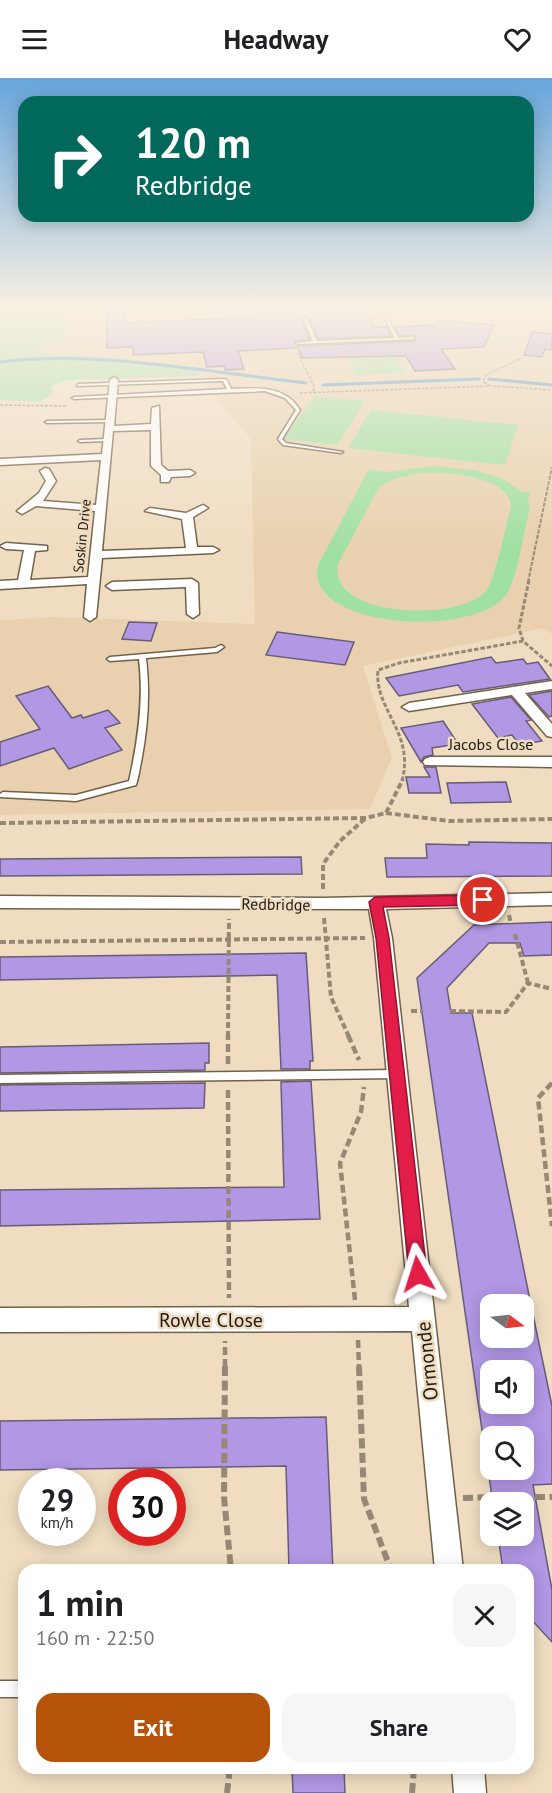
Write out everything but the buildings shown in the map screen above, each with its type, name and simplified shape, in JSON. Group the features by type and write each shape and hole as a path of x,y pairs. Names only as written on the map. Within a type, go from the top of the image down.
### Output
{"street":[{"name":"Soskin Drive","path":"90,617 112,388"},
{"path":"169,411 156,410 156,466 166,477 190,473"},
{"path":"107,430 155,427"},
{"path":"0,462 104,458"},
{"path":"22,511 36,503 49,488 51,481 49,472"},
{"path":"36,503 101,508"},
{"path":"150,511 187,516 203,508"},
{"path":"187,516 192,551"},
{"path":"6,546 43,548"},
{"path":"23,584 30,549"},
{"path":"112,586 136,569 192,551 213,550"},
{"path":"96,555 136,569 192,583 193,614"},
{"path":"0,585 93,580"},
{"path":"409,708 446,706 552,685"},
{"path":"516,691 552,733"},
{"name":"Jacobs Close","path":"430,762 471,770 552,762"},
{"name":"Redbridge","path":"0,902 323,904 552,899"},
{"name":"Ormonde","path":"375,902 383,938 448,1564"},
{"name":"Rowle Close","path":"0,1320 422,1319"},
{"path":"468,1774 470,1793"}],"lane":[{"path":"74,398 108,388"},
{"path":"152,388 229,390 259,388"},
{"path":"259,388 282,394 298,410 280,439 285,444 341,452"},
{"path":"47,422 107,430"},
{"path":"80,441 107,430"},
{"path":"110,659 217,650 221,647"},
{"path":"3,795 76,798 133,783 140,751 143,711 142,656"},
{"path":"0,1079 398,1074"},
{"path":"0,1689 18,1689"}],"path":[{"path":"313,393 314,388"},
{"path":"552,467 519,628 523,641 552,666"},
{"path":"386,813 406,772 407,746 377,686 378,670 399,663 523,641"},
{"path":"0,823 366,818 386,813 419,821 457,824 552,819"},
{"path":"366,818 340,841 323,864 323,904 331,997 365,1074 361,1112 340,1163 358,1319 364,1499 389,1564"},
{"path":"229,903 229,1320 225,1340 224,1497 230,1564"},
{"path":"515,934 528,983"},
{"path":"0,942 383,938"},
{"path":"528,983 552,988"},
{"path":"450,1011 507,1012 528,983"},
{"path":"552,1083 538,1098 552,1226"},
{"path":"536,1497 552,1497"},
{"path":"227,1793 229,1774"},
{"path":"412,1793 414,1774"}],"shaded area":[{"path":"210,388 552,388 552,634 544,628 363,666 392,758 370,809 0,815 0,620 53,617 255,624 251,439 217,400"}],"green space":[{"path":"0,388 52,388 53,394 40,402 0,400"},
{"path":"315,396 365,401 337,445 283,439"},
{"path":"371,410 518,425 505,465 348,448"},
{"path":"432,466 475,470 503,479 522,492 530,491 528,499 530,507 520,553 514,578 506,595 488,609 461,618 428,621 394,620 362,614 337,602 320,586 318,565 369,469 386,472","holes":["431,473 459,475 488,482 500,488 508,496 511,507 497,564 486,591 471,601 450,608 424,610 397,609 373,604 353,595 340,582 338,564 379,487 394,479"]}],"route":[{"path":"418,1274 383,938 375,902 483,900"}]}
